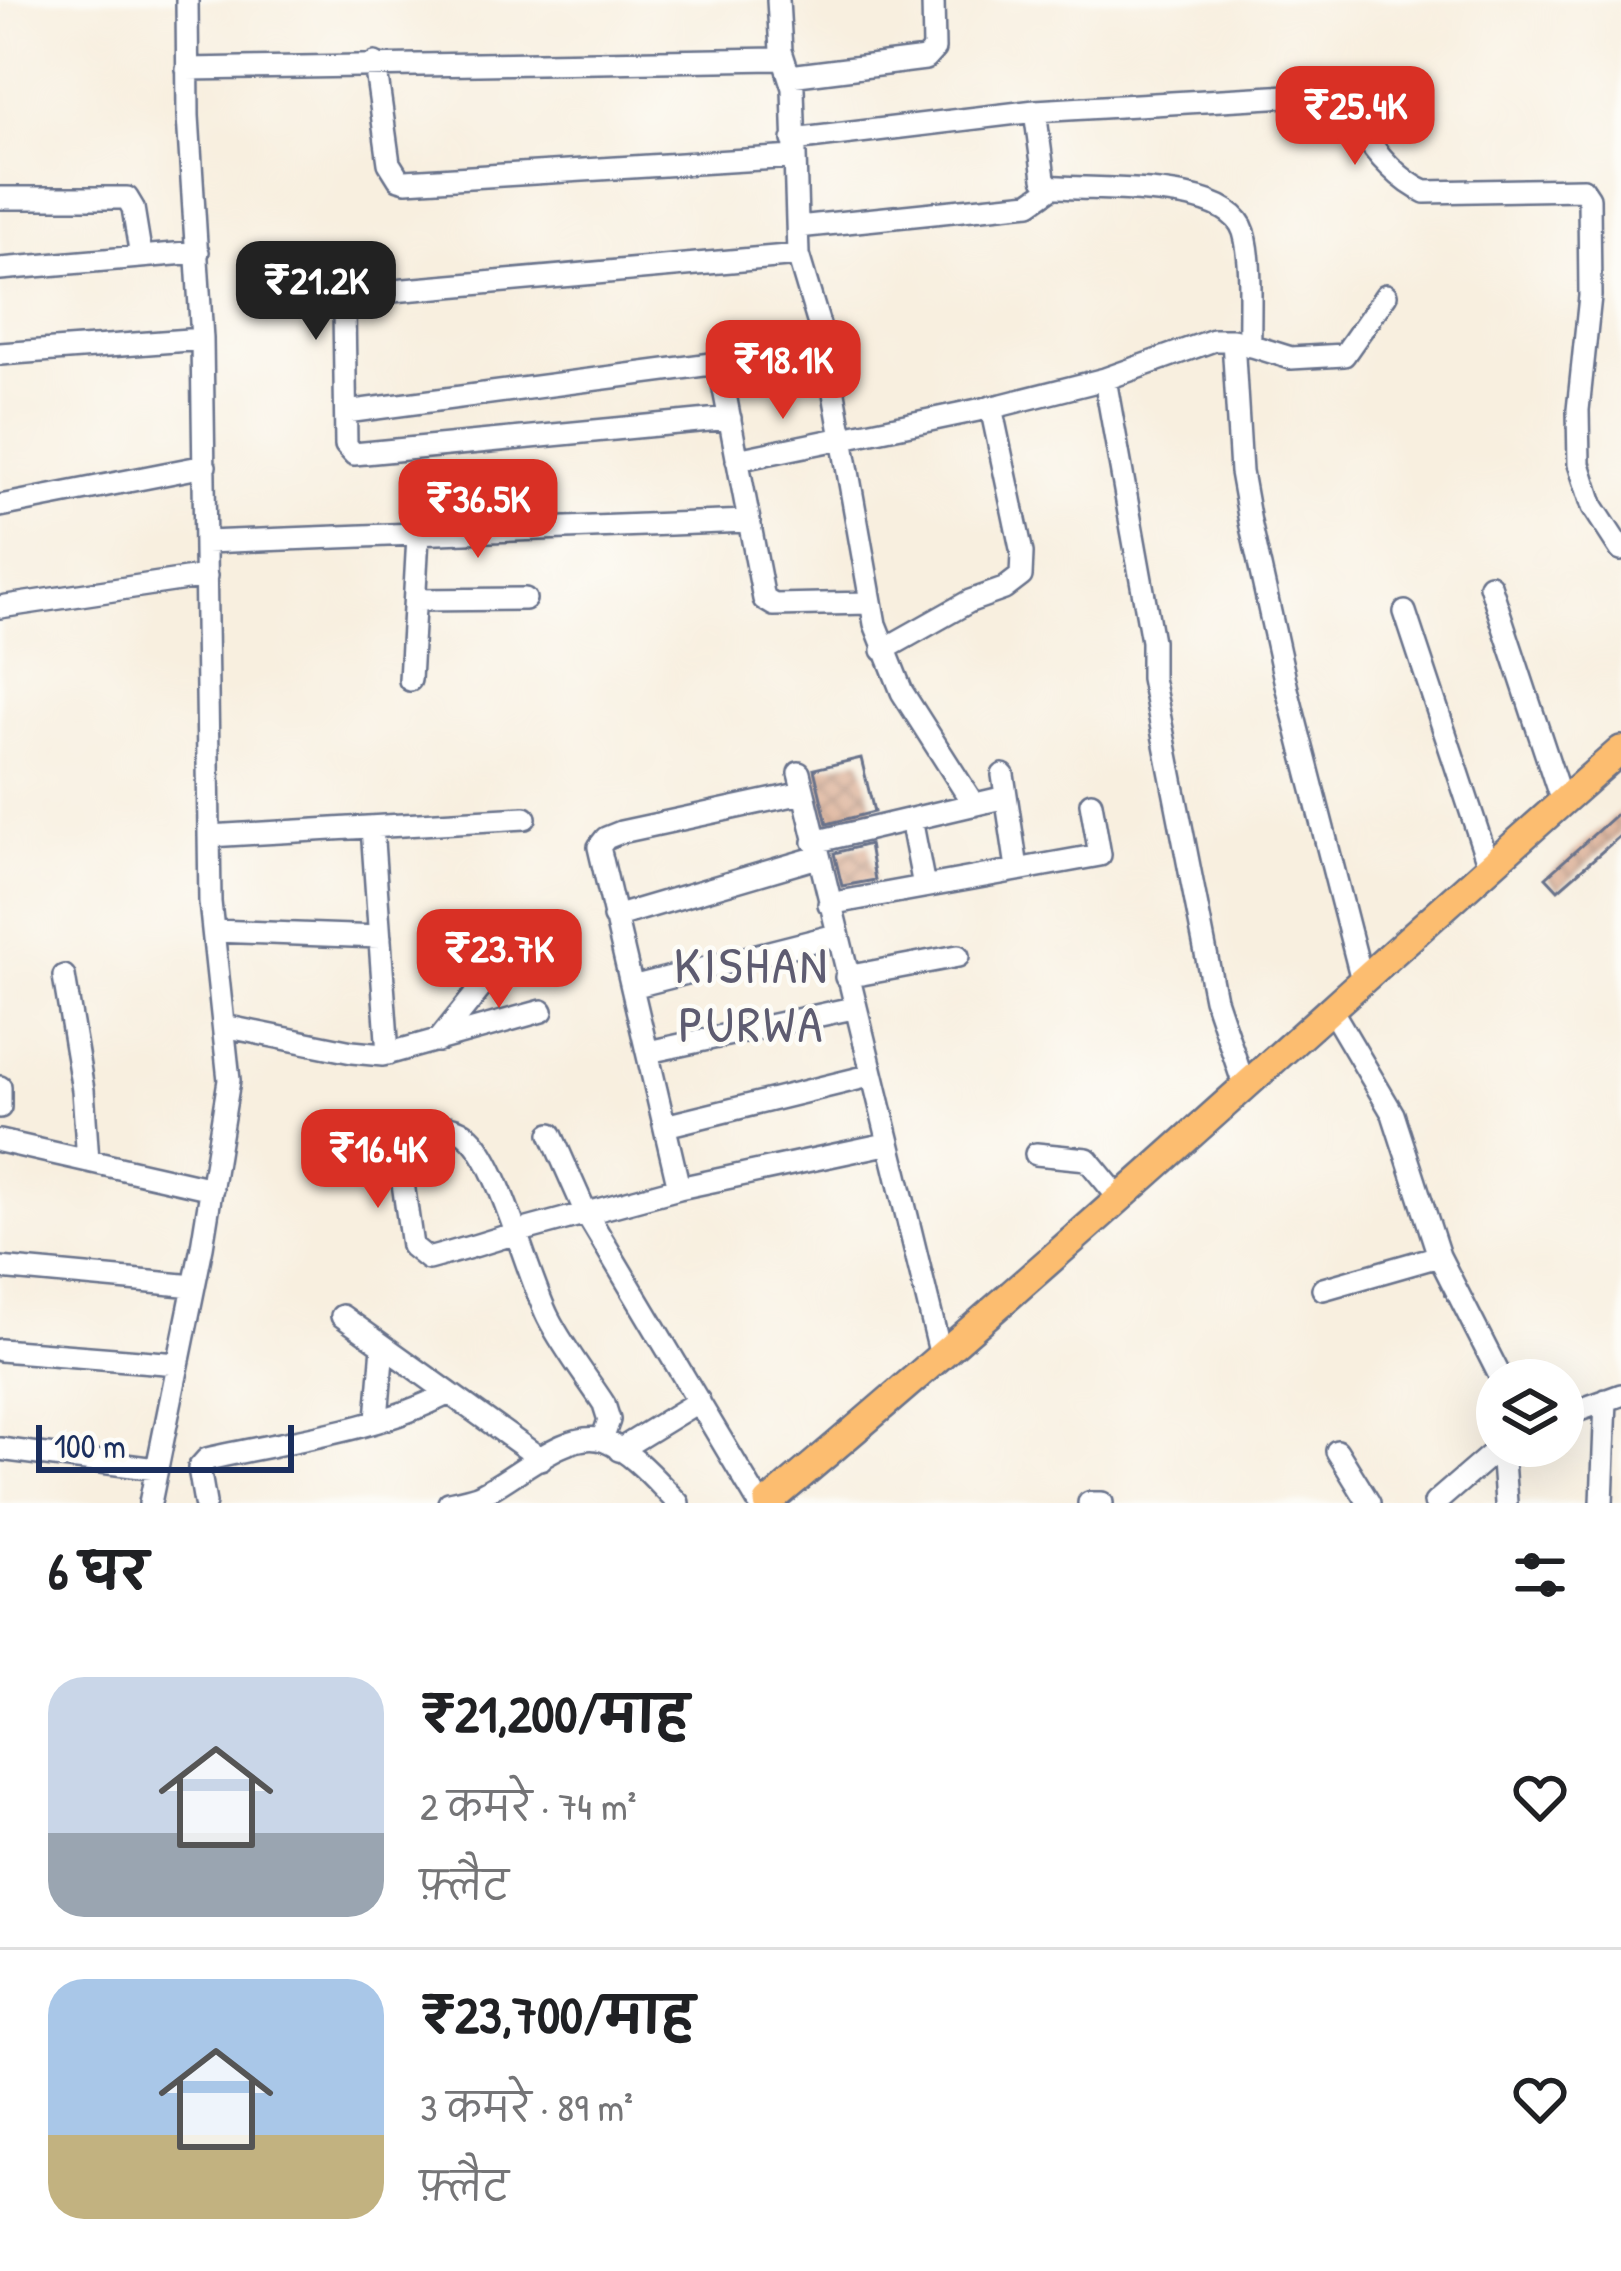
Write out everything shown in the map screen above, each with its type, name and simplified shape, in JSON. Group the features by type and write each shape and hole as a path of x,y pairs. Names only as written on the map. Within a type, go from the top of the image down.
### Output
{"main road":[{"path":"764,1503 941,1356 1621,750"}],"street":[{"path":"150,1503 229,1080 209,836 202,339 187,0"},
{"path":"778,0 794,148 798,255 824,339 870,603 883,650 902,692 974,805"},
{"path":"187,69 375,63 787,67 925,59 934,49 933,0"},
{"path":"375,63 389,164 398,179 406,182 794,148 1035,111 1338,93 1347,99 1370,141 1407,182 1426,192 1582,189 1588,198 1590,296 1578,410 1579,464 1593,507 1621,550"},
{"path":"1035,111 1044,178 1053,187"},
{"path":"797,227 1030,203 1053,187 1170,194 1223,207 1232,214 1246,237 1241,472 1287,689 1363,980"},
{"path":"0,198 127,198 133,208 140,257"},
{"path":"0,269 198,253"},
{"path":"730,418 354,454 346,445 344,308 359,294 798,255"},
{"path":"737,460 1105,379 1214,340 1292,358 1344,356 1386,295"},
{"path":"0,354 202,339"},
{"path":"346,412 719,363 824,339"},
{"path":"719,363 761,592 768,603 870,603"},
{"path":"1105,379 1152,640 1152,678 1215,1000 1245,1088"},
{"path":"883,650 1021,576 1022,553 991,407"},
{"path":"0,506 205,466"},
{"path":"206,542 748,521"},
{"path":"410,680 418,536"},
{"path":"0,607 206,576"},
{"path":"1490,585 1562,802"},
{"path":"415,600 525,599"},
{"path":"1405,612 1489,866"},
{"path":"679,1188 599,847 606,838 801,783 941,1356"},
{"path":"614,917 911,819 974,805 1005,786 1017,868"},
{"path":"829,904 1100,855 1090,803"},
{"path":"209,836 525,818"},
{"path":"911,819 924,886"},
{"path":"372,827 388,1054"},
{"path":"214,931 380,937"},
{"path":"632,988 836,935"},
{"path":"438,1042 515,946"},
{"path":"845,976 958,956"},
{"path":"64,976 83,1090 88,1161"},
{"path":"648,1052 853,1008"},
{"path":"1331,1009 1393,1114 1439,1256 1491,1359"},
{"path":"224,1026 352,1052 388,1054 542,1011"},
{"path":"665,1126 869,1076"},
{"path":"0,1087 0,1107"},
{"path":"611,1445 604,1404 548,1318 514,1233 482,1151 460,1130 429,1126 401,1138 398,1148 412,1246 428,1259 514,1233 679,1188 886,1144"},
{"path":"551,1134 586,1213 764,1503"},
{"path":"0,1141 212,1189"},
{"path":"1036,1154 1087,1159 1120,1198"},
{"path":"1322,1289 1439,1256"},
{"path":"0,1268 194,1286"},
{"path":"342,1316 541,1459"},
{"path":"377,1419 383,1346"},
{"path":"0,1350 178,1364"},
{"path":"205,1503 201,1462 377,1419 427,1405 449,1393"},
{"path":"1584,1408 1613,1398 1602,1503"},
{"path":"611,1445 699,1401"},
{"path":"449,1503 477,1496 565,1445 586,1438 611,1445 644,1468 678,1503"},
{"path":"0,1449 156,1469"},
{"path":"1337,1451 1369,1503"},
{"path":"1435,1503 1477,1467"},
{"path":"1503,1467 1506,1503"},
{"path":"1089,1503 1102,1503"}],"building":[{"path":"861,758 874,812 827,824 814,769"},
{"path":"1621,810 1621,835 1558,890 1546,877"},
{"path":"869,844 875,880 842,886 834,853"}],"district":[{"name":"KISHAN PURWA","path":"752,994"}]}
